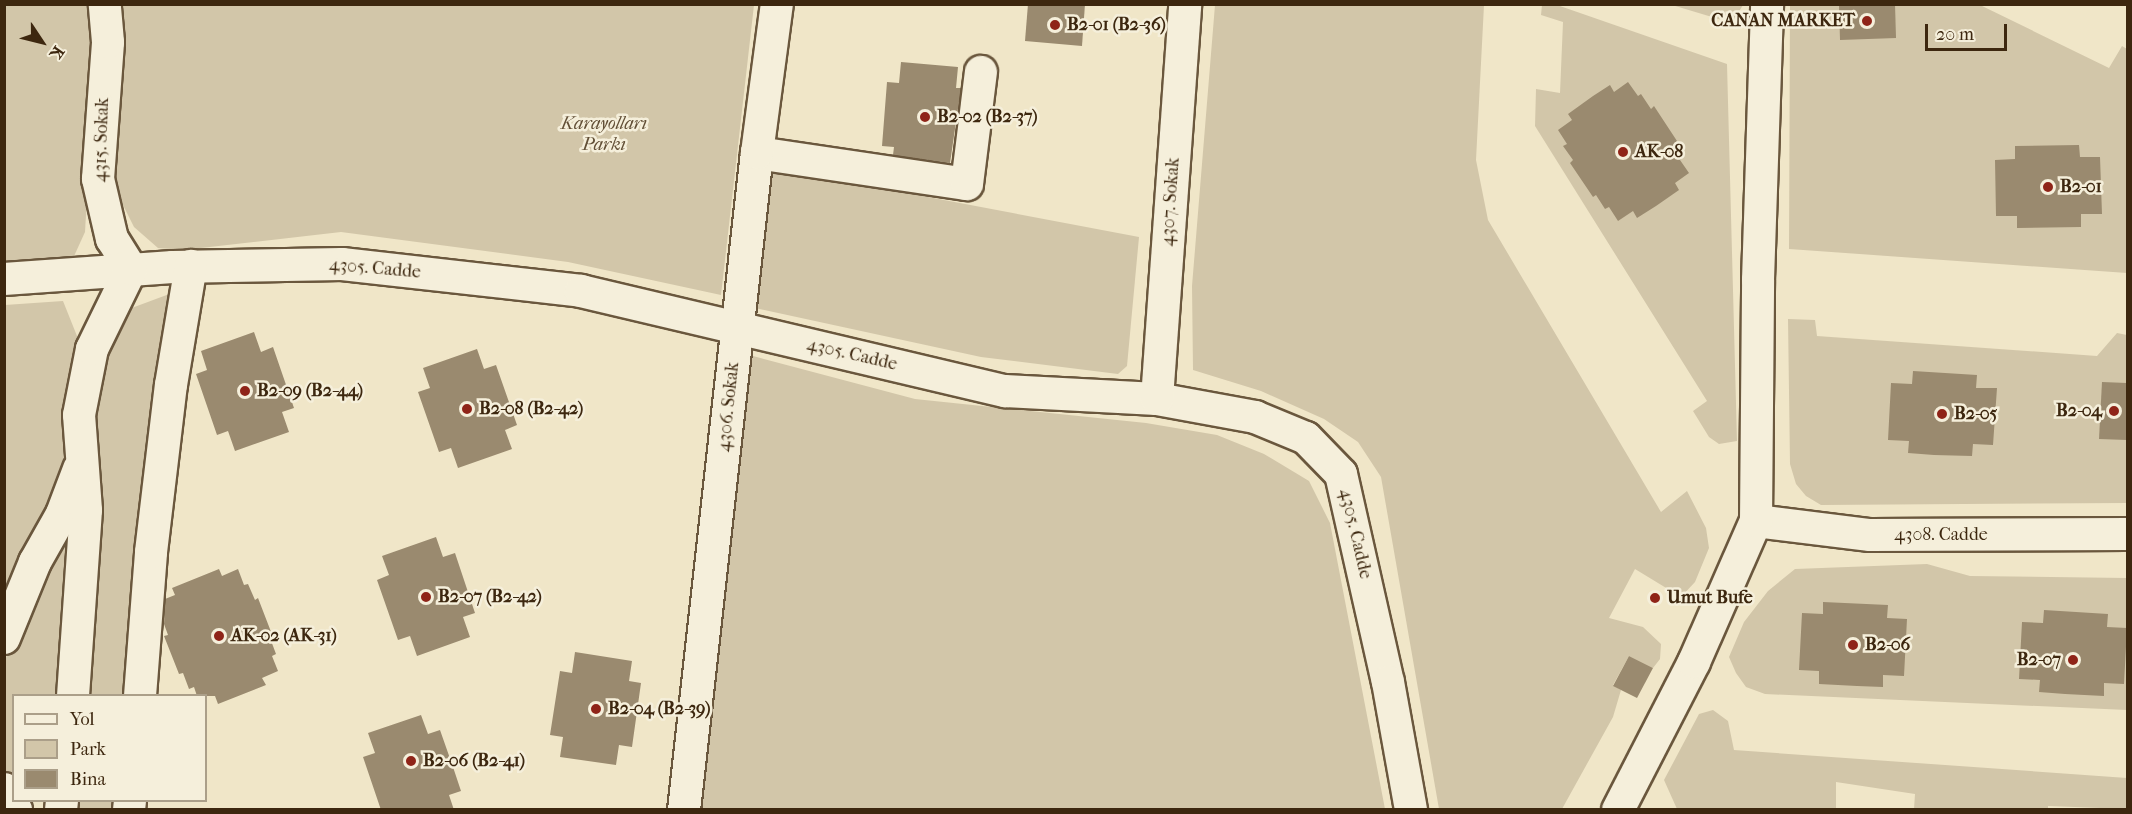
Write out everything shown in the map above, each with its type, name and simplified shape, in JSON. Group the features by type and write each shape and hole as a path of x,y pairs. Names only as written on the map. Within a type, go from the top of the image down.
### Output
{"street":[{"name":"4315. Sokak","path":"105,4 108,42 98,179 112,239 131,269"},
{"name":"4306. Sokak","path":"684,810 757,153 777,4"},
{"name":"4307. Sokak","path":"1157,399 1185,4"},
{"path":"1618,810 1694,662 1756,520 1758,280 1767,4"},
{"path":"757,153 967,184 981,72"},
{"name":"4305. Cadde","path":"4,279 191,266 342,264 364,266 581,291 1005,391 1157,399 1256,417 1306,438 1341,474 1388,682 1411,810"},
{"path":"140,694 154,528 171,385 191,266"},
{"path":"73,694 86,510 81,462 80,415 92,349 131,269"},
{"path":"4,638 35,562 62,513 81,462"},
{"name":"4308. Cadde","path":"1756,520 1870,535 2127,534"},
{"path":"4,789 16,810"}],"green space":[{"path":"4,5 98,5 85,232 70,265 5,261"},
{"name":"Karayolları Parkı","path":"116,5 754,5 721,295 568,262 341,232 183,250 158,248 134,227 114,187 120,74"},
{"path":"1215,5 1484,5 1476,160 1488,220 1661,512 1687,491 1706,528 1709,548 1695,582 1681,597 1635,569 1609,618 1643,627 1661,644 1660,659 1653,668 1629,656 1613,685 1621,690 1613,717 1562,809 1439,809 1381,477 1358,442 1324,419 1261,391 1193,370 1192,286"},
{"path":"1542,5 1557,5 1727,64 1737,441 1719,444 1709,437 1693,411 1707,401 1535,126 1536,89 1560,93 1563,22 1541,15"},
{"path":"1672,5 1743,5 1732,23"},
{"path":"1790,5 1980,5 2109,68 2122,46 2127,49 2127,273 1789,249"},
{"path":"780,169 1139,237 1127,366 1118,374 981,357 755,308 772,171"},
{"path":"172,293 126,694 81,694 89,438 105,346 129,309"},
{"path":"63,301 81,346 60,492 5,615 5,305"},
{"path":"1788,319 1815,320 1817,336 2097,356 2117,333 2127,335 2127,503 1821,505 1806,496 1796,484 1790,464"},
{"path":"753,356 915,399 1146,423 1217,435 1264,454 1309,481 1330,523 1385,809 702,810 747,366"},
{"path":"74,512 64,694 12,694 12,793 5,770 4,663 37,575"},
{"path":"1927,564 1970,576 2127,578 2127,710 1765,694 1746,687 1736,673 1729,657 1744,622 1768,591 1795,569"},
{"path":"1713,710 1728,721 1734,750 2127,778 2127,809 2048,806 2048,810 1914,809 1915,794 1836,782 1836,809 1677,809 1664,780 1699,714"},
{"path":"73,802 115,802 114,809 72,810"}],"building":[{"name":"B2-01 (B2-36)","path":"1028,4 1085,4 1082,46 1025,41"},
{"name":"CANAN MARKET","path":"1839,4 1895,4 1896,38 1840,40"},
{"name":"B2-02 (B2-37)","path":"901,62 958,67 956,88 961,88 950,163 893,155 894,147 882,146 887,82 899,83"},
{"name":"AK-08","path":"1628,82 1638,96 1641,94 1651,109 1654,106 1677,141 1674,143 1683,157 1680,160 1689,173 1675,183 1679,190 1656,206 1637,218 1633,211 1618,221 1609,207 1605,209 1596,195 1593,197 1570,163 1573,160 1563,146 1567,144 1558,130 1572,120 1568,114 1593,96 1610,85 1614,92"},
{"name":"B2-01","path":"2079,145 2080,157 2100,157 2102,214 2081,214 2081,227 2017,228 2017,216 1996,216 1995,160 2015,159 2015,146"},
{"name":"B2-09 (B2-44)","path":"254,332 261,352 273,347 294,408 282,412 289,432 235,451 228,431 217,435 196,374 207,370 201,351"},
{"name":"B2-08 (B2-42)","path":"477,349 484,369 496,365 517,425 505,430 512,449 458,468 451,448 439,452 418,392 430,388 423,368"},
{"name":"B2-05","path":"1913,371 1977,375 1976,388 1997,388 1993,445 1973,444 1972,456 1934,455 1908,453 1909,441 1888,440 1891,383 1912,384"},
{"name":"B2-04","path":"2102,382 2127,383 2127,440 2099,439"},
{"name":"B2-07 (B2-42)","path":"436,537 443,557 455,553 475,613 463,617 470,637 417,656 410,636 398,640 377,580 389,575 382,556"},
{"name":"AK-02 (AK-31)","path":"219,569 222,576 238,569 244,585 248,584 255,600 258,598 273,637 270,638 276,654 272,656 278,671 262,678 266,685 218,704 215,696 196,694 194,687 189,689 183,673 179,674 164,636 168,635 164,624 165,599 175,595 172,588"},
{"name":"B2-06","path":"1823,602 1888,605 1887,618 1907,619 1904,676 1883,675 1883,687 1819,684 1819,671 1799,670 1802,613 1823,614"},
{"name":"B2-07","path":"2044,610 2108,614 2107,627 2127,628 2124,684 2104,683 2104,696 2039,692 2040,680 2019,679 2022,622 2043,623"},
{"name":"B2-04 (B2-39)","path":"575,652 632,661 629,681 641,683 632,747 619,745 616,765 560,757 563,737 550,735 560,671 572,673"},
{"path":"1629,656 1653,668 1637,698 1613,686"},
{"name":"B2-06 (B2-41)","path":"421,715 428,734 440,730 453,767 461,791 449,795 454,810 381,810 363,757 375,753 368,733"}],"place":[{"name":"CANAN MARKET","path":"1867,21"},
{"name":"B2-01 (B2-36)","path":"1055,25"},
{"name":"B2-02 (B2-37)","path":"925,117"},
{"name":"AK-08","path":"1623,152"},
{"name":"B2-01","path":"2048,187"},
{"name":"B2-09 (B2-44)","path":"245,391"},
{"name":"B2-08 (B2-42)","path":"467,409"},
{"name":"B2-04","path":"2114,411"},
{"name":"B2-05","path":"1942,414"},
{"name":"B2-07 (B2-42)","path":"426,597"},
{"name":"Umut Bufe","path":"1655,598"},
{"name":"AK-02 (AK-31)","path":"219,636"},
{"name":"B2-06","path":"1853,645"},
{"name":"B2-07","path":"2073,660"},
{"name":"B2-04 (B2-39)","path":"596,709"},
{"name":"B2-06 (B2-41)","path":"411,761"}]}
